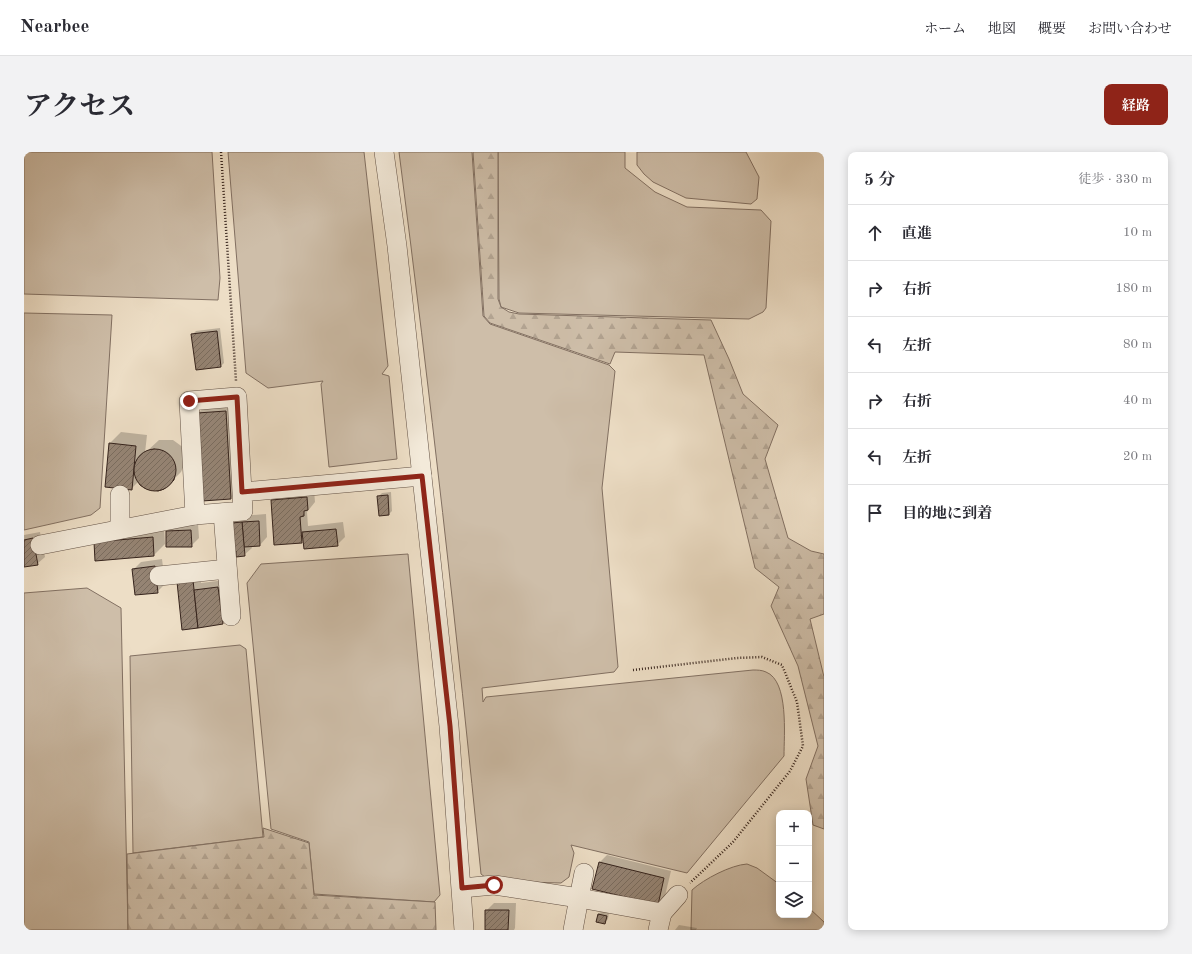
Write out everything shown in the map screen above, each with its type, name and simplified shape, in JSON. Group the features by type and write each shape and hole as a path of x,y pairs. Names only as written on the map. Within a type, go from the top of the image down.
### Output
{"street":[{"path":"384,152 397,246 450,726 464,930"},
{"path":"40,545 195,514 243,511 237,397 189,401 195,514"},
{"path":"242,492 422,476"},
{"path":"120,495 120,529"},
{"path":"223,513 232,616"},
{"path":"160,576 227,569"},
{"path":"574,930 584,872"},
{"path":"462,888 494,885 579,898 660,921 678,895"}],"path":[{"path":"221,152 237,397"},
{"path":"632,670 737,658 762,657 782,665 797,702 803,746 790,770 733,842 678,895"}],"green space":[{"path":"24,152 212,152 220,278 218,300 24,294"},
{"path":"228,152 364,152 388,366 382,374 389,376 397,459 329,467 321,384 323,381 268,388 246,373"},
{"path":"399,152 472,152 483,316 490,324 609,365 615,371 602,488 618,667 614,672 482,688 483,702 486,697 753,670 761,670 766,672 773,677 779,686 784,710 784,756 687,873 571,845 574,853 569,877 561,883 490,881 481,874 443,513"},
{"path":"473,152 498,152 498,299 501,307 509,312 519,314 711,320 743,394 778,425 765,459 788,538 811,551 824,554 824,614 810,619 824,677 824,829 813,825 812,810 811,810 806,779 818,746 798,666 771,606 779,587 755,568 704,355 615,352 610,364 490,323 484,316"},
{"path":"498,152 625,152 625,168 655,192 687,207 761,210 771,221 766,308 763,312 749,319 519,313 501,307 499,299"},
{"path":"637,152 746,152 759,177 757,199 751,204 686,198 653,182 644,174 637,165"},
{"path":"24,313 112,315 100,508 91,515 24,530"},
{"path":"408,554 440,895 434,902 314,894 309,842 271,829 247,583 261,564"},
{"path":"87,588 121,608 128,930 24,930 24,593"},
{"path":"240,645 246,649 263,837 133,853 130,656"},
{"path":"263,828 309,843 314,895 435,902 436,930 128,930 127,854 264,837"},
{"path":"747,864 757,868 776,882 776,918 812,918 812,911 824,922 824,930 691,930 692,890 703,881 718,873"}],"building":[{"path":"217,331 221,367 196,370 191,334"},
{"path":"226,411 231,499 202,501 197,413"},
{"path":"109,443 136,446 132,490 105,487"},
{"path":"154,449 168,454 175,466 174,480 164,489 158,491 145,488 140,485 135,473 137,460 141,455","holes":["154,461 162,463 164,468 161,477 156,479 150,477 146,472 149,464"]},
{"path":"155,449 170,455 176,470 170,485 155,491 140,485 134,470 140,455"},
{"path":"388,495 389,515 379,516 377,496"},
{"path":"307,497 308,510 304,511 304,516 300,517 302,543 274,545 271,500"},
{"path":"259,521 260,546 244,547 242,522"},
{"path":"242,522 245,556 236,557 236,551 234,551 232,523"},
{"path":"336,529 338,546 304,549 302,532"},
{"path":"191,530 192,547 166,547 166,531"},
{"path":"153,537 154,556 95,561 94,542"},
{"path":"33,538 38,565 24,567 24,540"},
{"path":"155,566 158,593 135,595 132,569"},
{"path":"193,580 198,628 182,630 177,582"},
{"path":"218,587 223,624 198,628 194,590"},
{"path":"599,862 664,878 658,905 592,889"},
{"path":"485,910 509,910 508,930 485,930"},
{"path":"598,914 607,916 605,924 596,922"}],"route":[{"path":"189,401 237,397 242,492 422,476 450,726 462,888 494,885"}]}
